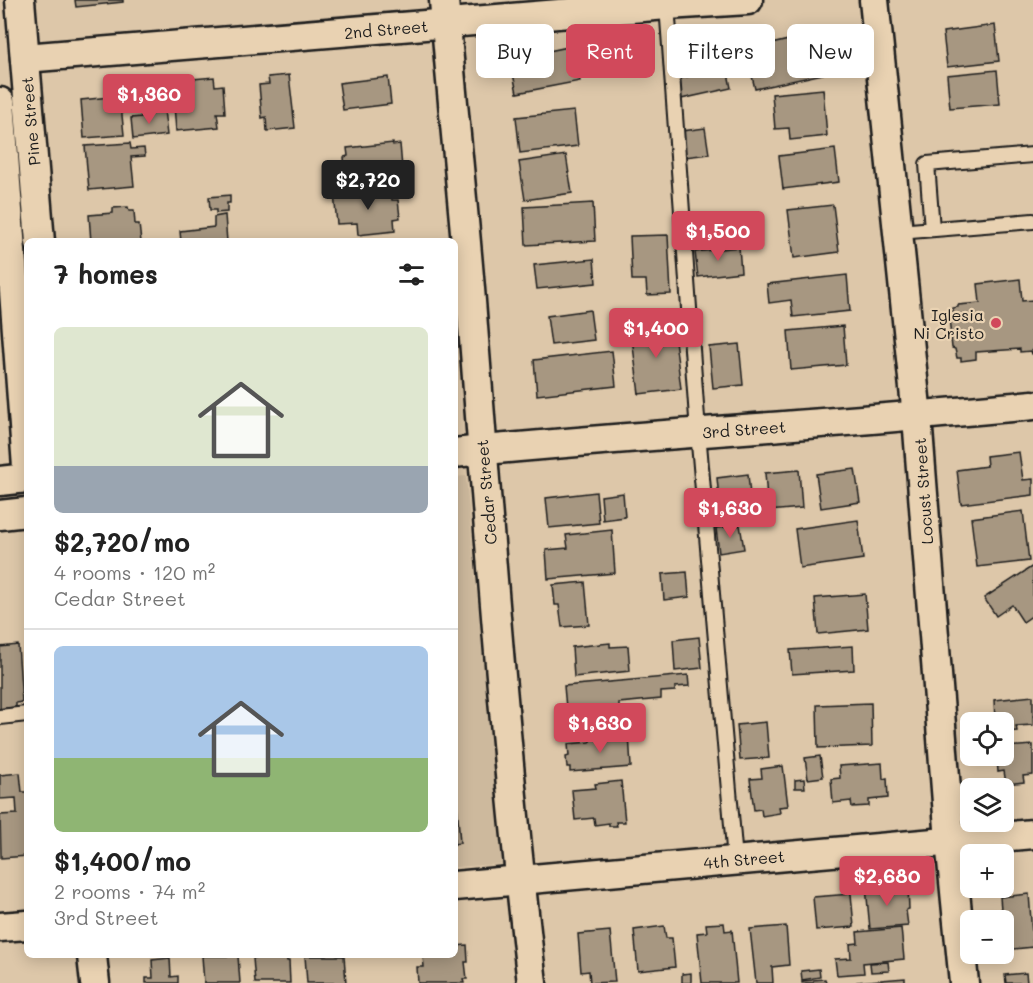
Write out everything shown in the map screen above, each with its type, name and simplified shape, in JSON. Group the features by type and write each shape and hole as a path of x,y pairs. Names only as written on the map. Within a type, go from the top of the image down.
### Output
{"street":[{"name":"Pine Street","path":"20,0 40,238"},
{"name":"2nd Street","path":"25,58 445,12 748,0"},
{"name":"Locust Street","path":"874,0 917,417 950,841 964,983"},
{"name":"Cedar Street","path":"445,12 463,300 468,452 532,983"},
{"name":"Pine Street","path":"0,102 24,426"},
{"name":"3rd Street","path":"468,452 698,432 917,417 1033,405"},
{"path":"0,481 24,478"},
{"path":"0,514 24,512"},
{"name":"4th Street","path":"458,886 1033,834"},
{"path":"0,927 24,925"},
{"path":"92,958 95,983"}],"lane":[{"path":"667,5 698,432 735,860"},
{"path":"932,229 927,164 1033,155"},
{"path":"898,231 1033,221"},
{"path":"0,717 24,714"}],"shaded area":[{"path":"466,476 502,864 458,867 458,477"}],"building":[{"path":"75,0 123,0 123,2 76,7"},
{"path":"995,25 999,61 947,67 943,32"},
{"path":"787,40 787,78 805,78 755,89 752,78 775,78 775,43"},
{"path":"566,47 566,78 579,78 580,81 517,93 514,78 554,78 554,50"},
{"path":"997,70 1000,104 950,108 947,75"},
{"path":"289,75 295,128 267,131 266,117 262,118 259,85 269,84 268,77"},
{"path":"214,77 215,86 223,85 225,113 217,113 219,127 176,131 174,105 185,104 183,89 194,88 193,79"},
{"path":"388,77 391,104 343,110 339,83"},
{"path":"729,78 731,88 681,99 677,79"},
{"path":"823,89 827,136 790,140 789,128 775,129 772,94"},
{"path":"120,96 124,135 84,138 81,100"},
{"path":"164,110 167,135 133,139 131,118 141,117 141,113"},
{"path":"574,111 578,146 520,153 516,117"},
{"path":"705,128 709,154 685,157 682,131"},
{"path":"130,143 131,149 144,148 145,156 131,157 134,186 89,190 85,146"},
{"path":"393,143 393,145 400,144 402,168 396,171 350,176 349,167 345,168 344,157 348,156 347,148"},
{"path":"835,149 839,182 783,189 779,156"},
{"path":"566,155 572,193 525,200 519,162"},
{"path":"391,189 392,200 398,200 400,218 394,219 395,231 358,235 357,223 337,224 334,194"},
{"path":"230,195 227,212 216,213 216,210 210,210 209,197"},
{"path":"593,203 595,241 526,245 524,207"},
{"path":"833,205 839,252 794,258 788,210"},
{"path":"128,207 129,211 134,211 135,224 139,224 141,238 91,238 89,215 113,213 113,208"},
{"path":"225,215 227,238 181,238 180,231 214,227 214,217"},
{"path":"668,235 671,294 647,295 646,280 632,280 630,236"},
{"path":"739,247 741,272 698,277 695,252"},
{"path":"594,259 596,283 537,289 534,265"},
{"path":"847,275 850,311 793,317 791,300 769,303 767,284"},
{"path":"1020,279 1022,301 1033,300 1033,354 1031,351 1020,352 1020,349 976,352 976,359 961,361 961,358 957,358 955,349 952,348 949,317 953,316 953,308 958,305 980,303 978,284"},
{"path":"590,310 594,340 551,345 547,316"},
{"path":"673,324 681,389 639,394 631,330"},
{"path":"843,326 846,365 791,370 788,331"},
{"path":"739,344 743,385 713,388 709,347"},
{"path":"612,351 616,386 537,395 534,360"},
{"path":"1019,452 1023,480 1033,479 1033,495 961,504 957,470 987,466 986,456"},
{"path":"855,469 860,502 821,508 816,474"},
{"path":"799,470 802,508 768,511 765,473"},
{"path":"748,474 751,506 720,509 717,478"},
{"path":"596,492 599,523 549,528 546,498"},
{"path":"623,493 625,517 603,520 601,496"},
{"path":"1023,511 1029,561 977,567 971,518"},
{"path":"858,520 863,559 800,568 795,529"},
{"path":"740,525 744,549 719,553 716,528"},
{"path":"612,530 615,573 548,579 546,550 568,548 566,535"},
{"path":"1033,566 1033,615 1023,622 1012,605 996,616 984,598"},
{"path":"687,572 689,597 664,600 662,574"},
{"path":"585,582 589,625 562,627 559,605 555,605 553,585"},
{"path":"865,594 868,629 818,634 815,598"},
{"path":"699,637 702,668 675,671 673,640"},
{"path":"610,643 610,647 628,646 630,671 574,677 572,647"},
{"path":"18,645 22,702 16,703 16,707 0,709 0,647"},
{"path":"853,646 854,670 792,674 790,650"},
{"path":"688,675 689,686 675,687 675,691 661,692 661,699 619,703 619,714 567,719 564,686"},
{"path":"1033,696 1033,725 1016,726 1017,731 1014,731 1014,712 995,712 994,700"},
{"path":"871,703 872,746 818,748 817,705"},
{"path":"766,722 769,758 740,760 737,725"},
{"path":"629,734 631,767 570,772 570,767 567,767 568,744 590,742 590,737"},
{"path":"1033,745 1033,775 1023,776 1024,782 1014,783 1014,778 1005,778 1004,771 998,772 998,766 1014,766 1014,746"},
{"path":"820,756 823,777 808,779 805,758"},
{"path":"882,763 883,779 887,778 888,798 869,800 869,806 852,807 851,801 833,803 831,779 840,778 839,766"},
{"path":"783,766 788,806 779,807 780,813 762,816 761,809 754,810 750,779 762,778 761,769"},
{"path":"20,773 22,792 24,792 24,856 1,858 0,815 17,814 16,798 0,799 0,775"},
{"path":"804,779 805,788 795,788 795,780"},
{"path":"621,781 625,822 616,822 617,826 609,826 609,823 595,825 594,818 575,820 572,790 596,788 595,784"},
{"path":"458,817 460,843 458,843"},
{"path":"887,885 887,889 908,888 909,909 906,910 908,926 870,929 866,887"},
{"path":"851,894 854,927 816,930 813,897"},
{"path":"1029,894 1033,947 1014,949 1014,910 1001,910 1000,898 1014,898 1014,896"},
{"path":"724,923 725,931 732,930 737,983 702,983 697,933 707,932 706,924"},
{"path":"664,926 666,938 672,938 675,967 638,971 634,930"},
{"path":"786,926 789,965 772,967 773,983 756,983 750,929"},
{"path":"901,928 904,959 863,963 864,973 837,975 835,959 851,958 850,944 858,943 857,932"},
{"path":"610,931 615,982 590,983 589,971 581,972 578,934"},
{"path":"467,945 468,962 465,962 467,979 463,979 464,983 418,983 417,967 424,967 423,958 458,958 458,946"},
{"path":"170,958 171,977 178,976 178,983 146,983 146,978 153,978 152,960"},
{"path":"202,958 238,958 240,983 204,983"},
{"path":"253,958 286,958 289,961 290,983 255,983"},
{"path":"305,958 344,958 346,983 307,983"},
{"path":"888,962 889,971 871,972 870,963"},
{"path":"819,969 820,977 802,980 801,971"},
{"path":"691,973 691,983 682,983 682,974"},
{"path":"1026,973 1027,983 1006,983 1005,975"},
{"path":"905,978 905,983 857,983 857,982"},
{"path":"825,979 826,983 802,983 802,981"}],"place":[{"name":"Iglesia Ni Cristo","path":"996,323"}]}
